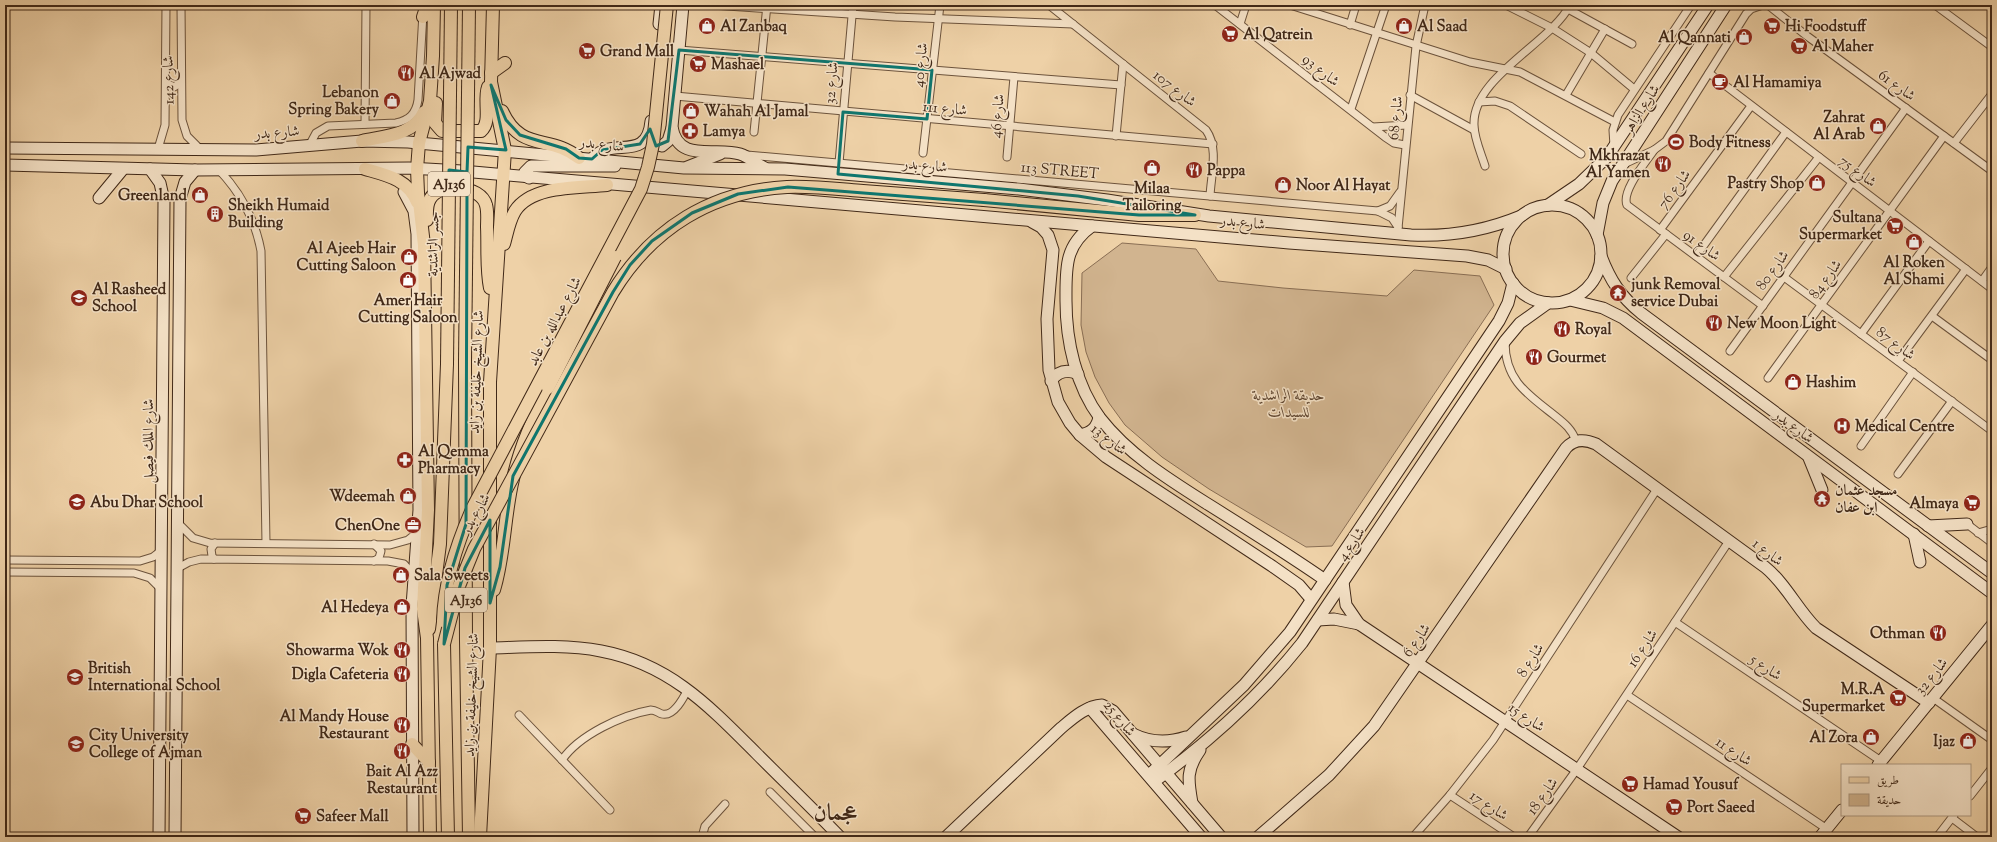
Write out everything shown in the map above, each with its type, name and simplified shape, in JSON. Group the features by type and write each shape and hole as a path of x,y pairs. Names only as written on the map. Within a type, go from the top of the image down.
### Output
{"main road":[{"path":"423,11 427,5"},
{"name":"شارع الشيخ خليفة بن زايد","path":"430,837 427,638 423,609 428,510 424,245 417,169 419,143 430,101 434,41 434,5"},
{"name":"جسر الراشدية","path":"448,364 451,5"},
{"name":"شارع الشيخ خليفة بن زايد","path":"469,5 465,362 466,641 469,837"},
{"name":"شارع الشيخ خليفة بن زايد","path":"480,837 490,648 490,382 505,150 504,138 495,106 491,80 493,5"},
{"name":"شارع عبدالله بن عابد","path":"444,644 444,614 447,585 458,545 467,520 631,210 645,178 651,156 668,5"},
{"name":"شارع عبدالله بن عابد","path":"490,603 500,567 510,492 516,466 529,428 548,388 639,212 651,182 660,136 674,5"},
{"path":"434,41 438,59 434,118 438,128 442,131 477,132 484,128 486,124 486,92 491,80 505,63"},
{"path":"362,141 401,132 417,123 424,111 429,69 433,56"},
{"path":"491,80 506,120 520,135 534,142 566,149 579,158"},
{"path":"365,169 401,181 412,191 421,211"},
{"path":"497,270 512,216 519,206 528,198 546,191 607,185"},
{"name":"شارع بدر","path":"448,837 444,644 459,586 474,549 613,292 630,265 664,231 692,213 707,206 738,194 771,188 805,187 984,200 1139,214 1195,214"},
{"path":"424,245 427,236 428,206 433,195 442,190 456,189 465,189 478,193 486,205 488,281 495,302"},
{"name":"شارع الشيخ خليفة بن زايد","path":"427,638 434,600 440,544 448,364"},
{"path":"412,744 429,762"}],"street":[{"name":"شارع 142","path":"158,149 165,125 166,5"},
{"name":"شارع 142","path":"181,5 180,83 183,126 191,141 200,149"},
{"path":"365,124 366,5"},
{"path":"661,5 650,130 652,141 658,146 662,146 668,141 672,127 683,5"},
{"path":"712,5 766,7 852,15 1073,24"},
{"name":"شارع 32","path":"839,163 853,5"},
{"name":"شارع 40","path":"923,153 940,5"},
{"name":"شارع 107","path":"1049,5 1202,126 1209,134 1213,144"},
{"name":"شارع 93","path":"1215,5 1373,126 1389,140 1405,145"},
{"path":"1240,24 1246,5"},
{"path":"1290,5 1301,7 1350,25 1481,65 1505,68 1527,74 1615,122"},
{"path":"1350,25 1356,5"},
{"path":"1350,109 1386,5"},
{"name":"شارع 68","path":"1397,231 1416,46 1425,5"},
{"path":"1506,5 1552,28 1591,53 1634,89"},
{"path":"1614,147 1615,122 1634,89 1691,5"},
{"name":"شارع الزاهر","path":"1547,205 1568,193 1590,175 1614,147 1708,5"},
{"name":"شارع الزاهر","path":"1597,235 1600,215 1607,192 1622,165 1726,5"},
{"path":"1622,165 1654,150 1671,134 1746,14 1751,9 1763,5"},
{"name":"شارع 61","path":"1768,5 1807,36 1992,171"},
{"path":"1935,5 1992,47"},
{"path":"754,132 766,7"},
{"path":"1485,166 1474,130 1474,118 1479,102 1505,68 1552,28 1569,7 1632,44"},
{"path":"310,146 316,133 324,128 403,121 414,113 418,100 423,11"},
{"path":"1696,24 1690,41 1691,47 1697,50"},
{"path":"1566,95 1605,29"},
{"path":"679,50 1121,85"},
{"path":"1116,136 1124,64"},
{"name":"شارع 75","path":"1709,73 1992,289"},
{"name":"شارع 46","path":"1007,157 1014,77"},
{"path":"166,84 174,87 180,83"},
{"path":"1954,143 1992,94"},
{"path":"1410,95 1474,130"},
{"name":"شارع 111","path":"674,96 926,120 1213,144"},
{"path":"1479,102 1495,101 1510,106 1581,154"},
{"name":"شارع 76","path":"1631,278 1751,106"},
{"name":"شارع 80","path":"1730,351 1906,108"},
{"path":"1373,126 1407,125"},
{"path":"672,127 676,139 685,148 691,150 740,154 768,169"},
{"path":"592,159 602,150 629,147 640,144 645,140 650,130"},
{"path":"1696,256 1786,132"},
{"name":"شارع 84","path":"1768,378 1944,136"},
{"name":"شارع بدر","path":"5,148 256,150 362,141 419,143 684,168 768,169 1018,189 1114,201 1195,214 1397,231 1438,236 1466,233 1494,226 1521,216"},
{"path":"1210,196 1213,144"},
{"name":"شارع 91","path":"1654,150 1628,190 1625,198 1626,205 1763,306"},
{"path":"684,168 714,156 728,153"},
{"name":"113 STREET","path":"740,154 1378,211 1392,218 1397,231"},
{"path":"1724,277 1819,157"},
{"path":"529,178 525,172 531,166 604,168 629,162"},
{"name":"شارع بدر","path":"5,165 195,170 417,169 1467,256 1488,260 1506,269"},
{"path":"99,198 114,182 123,168"},
{"name":"شارع الملك فيصل","path":"150,169 160,183 164,201 160,837"},
{"name":"شارع الملك فيصل","path":"175,837 180,198 185,182 195,170"},
{"path":"219,170 231,182 244,202 256,228 262,262 266,543"},
{"path":"393,178 411,204 417,226 418,532 412,619 413,837"},
{"path":"1378,211 1390,206 1401,190"},
{"path":"1547,205 1558,205 1578,213 1586,219 1597,235 1601,256 1595,278 1584,291 1570,300 1548,303 1536,301 1525,295 1513,283 1506,269 1503,254 1505,239 1512,226 1521,216 1533,209 1547,205"},
{"name":"شارع 13","path":"1030,220 1045,231 1053,250 1047,319 1051,381 1063,413 1080,435 1106,457 1294,582 1312,599"},
{"name":"شارع 13","path":"1092,226 1081,234 1069,255 1066,317 1070,346 1078,374 1086,394 1099,417 1119,440 1153,467 1325,580"},
{"path":"1861,334 1929,241"},
{"name":"شارع بدر","path":"1601,256 1613,284 1633,306 1992,573"},
{"path":"163,263 172,258 178,261 179,264"},
{"path":"1982,281 1992,267"},
{"path":"1898,361 1966,269"},
{"name":"شارع 87","path":"1784,276 1952,401 1991,428"},
{"name":"شارع 4","path":"1162,769 1173,750 1196,732 1260,668 1290,632 1499,321 1508,303 1513,283"},
{"name":"شارع بدر","path":"1570,300 1603,308 1623,318 1992,593"},
{"name":"شارع 4","path":"1152,778 1162,769 1204,745 1244,708 1272,679 1302,643 1318,620 1505,341 1520,323 1548,303"},
{"path":"1932,316 1992,360"},
{"path":"1505,341 1506,360 1514,379 1527,394 1568,427 1576,441"},
{"path":"1051,381 1063,371 1078,374"},
{"path":"1861,446 1913,372"},
{"path":"1898,474 1952,401"},
{"path":"1080,435 1091,432 1098,423 1099,417"},
{"name":"شارع 1","path":"1576,441 1584,440 1596,444 1773,573 1787,589 1803,614 1824,634 1931,700"},
{"name":"شارع 6","path":"1258,837 1313,791 1345,759 1374,726 1566,448 1576,441"},
{"path":"1809,457 1822,490"},
{"name":"شارع 8","path":"1412,837 1450,795 1506,721 1657,489"},
{"path":"178,523 193,538 204,542 215,543 390,545 403,542 418,532"},
{"path":"1928,526 1966,524 1992,543"},
{"path":"1978,533 1992,529"},
{"path":"1914,534 1920,562"},
{"name":"شارع 16","path":"1578,769 1729,541"},
{"path":"214,559 210,553 210,549 215,543"},
{"path":"374,544 380,548 380,555 374,561"},
{"path":"5,560 140,561 153,557 162,550"},
{"path":"178,568 194,560 214,559 374,561 399,562 408,568 414,576"},
{"path":"36,573 37,560"},
{"path":"5,572 134,573 150,578 161,590"},
{"name":"شارع 15","path":"1343,582 1346,604 1359,624"},
{"name":"شارع 15","path":"1318,620 1334,619 1359,624 1678,837"},
{"name":"شارع 5","path":"1675,622 1880,763"},
{"name":"شارع 32","path":"1880,763 1992,625"},
{"path":"490,648 570,647 602,651 648,665 688,689 712,709 840,837"},
{"path":"562,760 580,742 623,718 651,710 662,714 668,714 681,702 688,689"},
{"name":"شارع 11","path":"1627,695 1823,833"},
{"path":"1931,700 1992,740"},
{"name":"شارع 25","path":"1201,837 1152,778 1090,708 1102,705 1110,708 1192,804 1222,836"},
{"path":"946,837 1062,728 1090,708"},
{"path":"519,715 610,810"},
{"path":"1131,733 1149,740 1164,742 1178,740 1196,732"},
{"path":"1192,804 1188,774 1192,763 1204,745"},
{"path":"1971,795 1992,768"},
{"name":"شارع 18","path":"1528,837 1578,769"},
{"path":"770,792 815,837"},
{"name":"شارع 17","path":"1450,795 1514,837"},
{"path":"482,796 486,837"},
{"path":"702,837 705,826 725,804"},
{"path":"1823,833 1841,811"},
{"path":"1937,837 1953,817 1977,837"}],"highlighted area":[{"path":"679,50 932,70 927,119 843,112 838,174 1078,196 1195,215 1139,215 788,187 738,194 692,213 652,241 630,265 613,292 513,476 500,567 490,603 490,520 465,568 444,644 447,585 466,524 467,189 449,189 449,170 467,172 468,147 506,150 491,85 506,120 520,135 566,149 579,158 592,159 602,150 640,144 650,129 656,146 668,141"}],"green space":[{"name":"حديقة الراشدية للسيدات","path":"1122,243 1196,249 1218,281 1283,288 1387,296 1414,270 1480,276 1494,305 1332,546 1306,547 1209,489 1162,457 1125,425 1109,403 1095,377 1086,352 1081,325 1082,273"}],"place":[{"name":"Al Zanbaq","path":"707,26"},
{"name":"Al Saad","path":"1404,26"},
{"name":"Hi Foodstuff","path":"1772,26"},
{"name":"Al Qatrein","path":"1230,34"},
{"name":"Al Qannati","path":"1744,37"},
{"name":"Al Maher","path":"1799,46"},
{"name":"Grand Mall","path":"587,51"},
{"name":"Mashael","path":"698,64"},
{"name":"Al Ajwad","path":"406,73"},
{"name":"Al Hamamiya","path":"1720,82"},
{"name":"Lebanon Spring Bakery","path":"392,101"},
{"name":"Wahah Al Jamal","path":"691,111"},
{"name":"Zahrat Al Arab","path":"1878,126"},
{"name":"Lamya","path":"690,131"},
{"name":"Body Fitness","path":"1676,142"},
{"name":"Mkhrazat Al Yamen","path":"1663,164"},
{"name":"Milaa Tailoring","path":"1152,168"},
{"name":"Pappa","path":"1194,170"},
{"name":"Pastry Shop","path":"1817,183"},
{"name":"Noor Al Hayat","path":"1283,185"},
{"name":"Greenland","path":"200,195"},
{"name":"Sheikh Humaid Building","path":"215,214"},
{"name":"Sultana Supermarket","path":"1895,226"},
{"name":"Al Roken Al Shami","path":"1914,242"},
{"name":"Al Ajeeb Hair Cutting Saloon","path":"409,257"},
{"name":"Amer Hair Cutting Saloon","path":"408,280"},
{"name":"junk Removal service Dubai","path":"1618,293"},
{"name":"Al Rasheed School","path":"79,298"},
{"name":"New Moon Light","path":"1714,323"},
{"name":"Royal","path":"1562,329"},
{"name":"Gourmet","path":"1534,357"},
{"name":"Hashim","path":"1793,382"},
{"name":"Medical Centre","path":"1842,426"},
{"name":"Al Qemma Pharmacy","path":"405,460"},
{"name":"Wdeemah","path":"408,496"},
{"name":"مسجد عثمان ابن عفان","path":"1822,499"},
{"name":"Abu Dhar School","path":"77,502"},
{"name":"Almaya","path":"1972,503"},
{"name":"ChenOne","path":"413,525"},
{"name":"Sala Sweets","path":"401,575"},
{"name":"Al Hedeya","path":"402,607"},
{"name":"Othman","path":"1938,633"},
{"name":"Showarma Wok","path":"402,650"},
{"name":"Digla Cafeteria","path":"402,674"},
{"name":"British International School","path":"75,677"},
{"name":"M.R.A Supermarket","path":"1898,698"},
{"name":"Al Mandy House Restaurant","path":"402,725"},
{"name":"Al Zora","path":"1871,737"},
{"name":"Ijaz","path":"1968,741"},
{"name":"City University College of Ajman","path":"76,744"},
{"name":"Bait Al Azz Restaurant","path":"402,751"},
{"name":"Hamad Yousuf","path":"1630,784"},
{"name":"Port Saeed","path":"1674,807"},
{"name":"Safeer Mall","path":"303,816"}],"district":[{"name":"عجمان","path":"835,812"}]}
